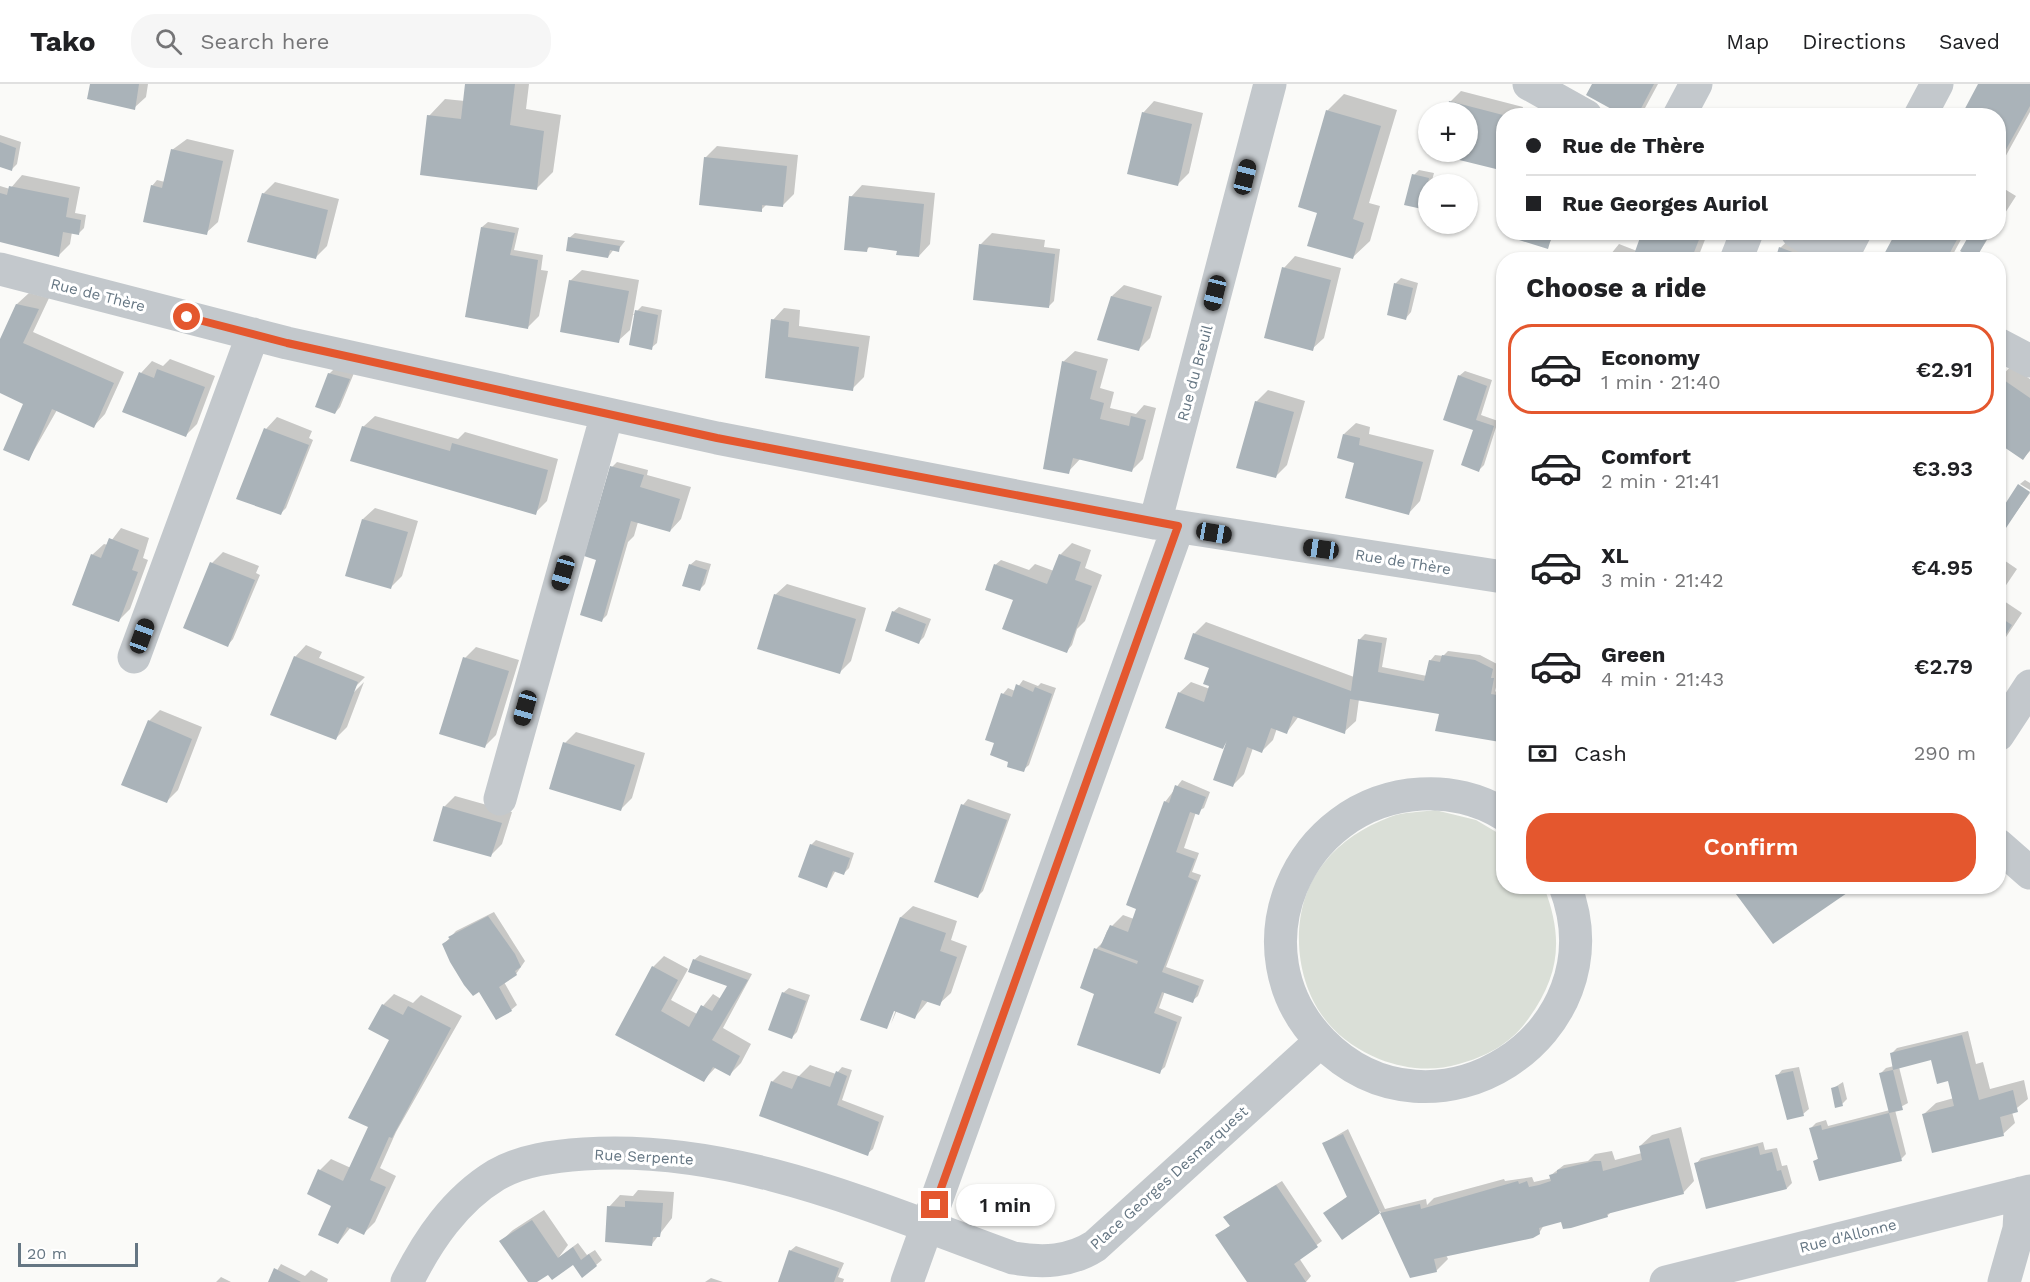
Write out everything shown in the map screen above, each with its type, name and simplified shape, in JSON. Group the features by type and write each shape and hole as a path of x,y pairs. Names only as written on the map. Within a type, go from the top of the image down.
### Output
{"street":[{"name":"Rue du Breuil","path":"907,1282 1167,525 1269,84"},
{"path":"1529,84 1572,108"},
{"path":"1683,108 1696,84"},
{"path":"1924,108 1937,84"},
{"path":"1820,240 1848,250"},
{"name":"Rue de Thère","path":"0,269 253,334 607,414 1167,525 1496,576"},
{"path":"134,657 253,334"},
{"path":"2006,348 2030,361"},
{"path":"500,799 607,414"},
{"path":"2006,723 2030,686"},
{"path":"1496,811 1476,801 1454,795 1408,795 1385,799 1344,819 1310,851 1289,891 1281,936 1282,960 1291,993 1306,1023 1321,1041 1358,1069 1401,1084 1448,1086 1492,1072 1512,1061 1545,1029 1567,988 1575,943 1574,920 1567,894"},
{"path":"2006,852 2030,873"},
{"name":"Place Georges Desmarquest","path":"927,1227 1013,1258 1050,1261 1082,1254 1095,1246 1321,1041"},
{"name":"Rue Serpente","path":"407,1282 439,1229 464,1200 481,1185 518,1165 563,1155 623,1153 732,1165 798,1181 927,1227"},
{"path":"2004,1282 2019,1229 2025,1192"},
{"name":"Rue d'Allonne","path":"1666,1282 2025,1192"}],"shaded area":[{"path":"1435,810 1476,820 1496,832 1496,894 1546,894 1554,924 1556,941 1552,973 1546,989 1520,1030 1496,1049 1469,1061 1439,1068 1419,1068 1389,1062 1372,1056 1345,1039 1333,1029 1316,1006 1301,965 1300,921 1304,900 1312,880 1324,863 1345,841 1371,825 1406,813"}],"building":[{"path":"90,84 139,84 135,110 87,99"},
{"path":"465,84 515,84 510,125 544,131 537,190 420,175 427,115 461,119"},
{"path":"1592,84 1654,84 1641,108 1610,108 1586,95"},
{"path":"1978,84 2030,84 2030,106 2006,150 2006,108 1965,108"},
{"path":"1478,109 1496,113 1496,169 1468,162 1478,162"},
{"path":"1326,110 1381,126 1353,219 1364,223 1353,259 1307,246 1317,213 1298,207"},
{"path":"1142,112 1192,124 1178,186 1127,174"},
{"path":"0,142 16,148 12,171 0,167"},
{"path":"171,149 223,161 207,235 143,222 151,185 162,188"},
{"path":"704,157 787,166 783,207 762,205 762,212 699,205"},
{"path":"1412,174 1418,175 1418,208 1404,205"},
{"path":"9,186 69,198 66,217 81,220 79,235 63,232 59,257 0,242 0,193 7,195"},
{"path":"262,193 328,210 316,259 247,242"},
{"path":"849,196 924,204 919,257 896,255 897,251 868,247 867,252 844,250"},
{"path":"481,227 515,233 510,255 538,260 528,329 465,317"},
{"path":"568,237 620,246 619,252 610,250 608,258 566,251"},
{"path":"1519,240 1551,240 1548,249"},
{"path":"1639,240 1699,240 1694,252 1635,252"},
{"path":"1892,240 1957,240 1950,252 1885,252"},
{"path":"1966,240 1986,240 1980,252 1960,251"},
{"path":"979,244 1055,254 1049,308 973,300"},
{"path":"1779,247 1792,252 1777,252"},
{"path":"1282,267 1331,280 1313,351 1264,338"},
{"path":"569,280 629,291 619,343 560,332"},
{"path":"1394,283 1413,288 1406,320 1387,315"},
{"path":"1111,296 1152,307 1139,351 1097,340"},
{"path":"16,304 39,309 23,343 114,383 94,428 52,409 29,461 3,450 23,404 0,393 0,339"},
{"path":"635,310 658,315 652,350 629,345"},
{"path":"771,319 789,322 788,337 859,347 853,391 765,378"},
{"path":"1062,361 1097,371 1090,399 1104,403 1100,419 1129,426 1131,416 1146,420 1132,472 1073,458 1069,474 1043,469"},
{"path":"157,369 205,387 186,437 122,412 139,372 154,378"},
{"path":"328,373 350,379 335,414 315,407"},
{"path":"1458,375 1487,386 1476,420 1494,426 1479,472 1461,465 1473,430 1443,420"},
{"path":"2006,382 2030,398 2030,450 2023,460 2006,448"},
{"path":"1255,401 1294,412 1276,478 1236,468"},
{"path":"362,426 450,451 452,443 548,470 536,515 350,461"},
{"path":"264,428 309,445 281,515 236,499"},
{"path":"1343,434 1360,438 1359,445 1423,462 1409,515 1345,498 1354,463 1337,458"},
{"path":"610,466 644,475 640,487 680,499 670,532 631,521 602,622 580,615 596,560 584,556"},
{"path":"2018,484 2030,492 2006,528 2006,503"},
{"path":"362,519 408,532 391,589 345,576"},
{"path":"109,538 139,550 132,570 138,572 119,622 72,605 91,554 101,558"},
{"path":"1059,554 1081,562 1075,580 1092,586 1067,653 1002,629 1013,600 985,590 994,564 1047,584"},
{"path":"210,562 255,580 228,647 183,628"},
{"path":"689,564 707,570 700,591 682,586"},
{"path":"774,594 856,619 840,674 757,649"},
{"path":"892,611 926,624 919,644 885,631"},
{"path":"2006,621 2012,625 2006,634"},
{"path":"1193,633 1351,691 1358,639 1382,643 1378,672 1424,681 1429,660 1440,662 1442,655 1475,660 1493,669 1491,694 1496,695 1496,741 1435,731 1439,714 1350,699 1345,734 1293,716 1287,734 1271,728 1262,753 1247,747 1233,787 1213,780 1227,740 1223,749 1165,728 1178,692 1204,702 1209,686 1203,684 1209,668 1184,659"},
{"path":"294,656 358,682 336,740 270,715"},
{"path":"463,657 509,671 485,748 439,734"},
{"path":"1016,684 1033,692 1035,687 1052,694 1024,772 1007,767 1008,762 990,755 994,743 985,740 1001,693 1012,697"},
{"path":"148,720 192,739 167,803 121,785"},
{"path":"563,742 635,765 621,811 549,789"},
{"path":"1175,785 1206,797 1199,815 1190,812 1176,852 1195,859 1188,877 1197,881 1162,972 1199,986 1193,1003 1162,992 1154,1013 1177,1022 1160,1074 1077,1045 1094,994 1080,988 1094,948 1137,964 1138,961 1100,947 1110,925 1128,932 1136,909 1126,905 1164,801 1169,803"},
{"path":"961,804 1007,820 978,898 934,882"},
{"path":"443,806 502,823 491,857 433,841"},
{"path":"810,844 850,858 844,875 833,871 827,888 798,877"},
{"path":"1736,894 1846,894 1773,944"},
{"path":"488,916 515,954 521,967 515,971 517,975 499,987 512,1011 496,1020 479,992 473,996 464,985 442,944 450,939 448,937"},
{"path":"900,917 946,933 940,951 957,957 940,1006 922,1000 915,1019 894,1011 887,1029 860,1020"},
{"path":"693,959 748,980 712,1040 740,1056 730,1076 713,1067 704,1082 615,1035 652,966 678,980 661,1011 689,1027 701,1005 712,1011 727,986 688,972"},
{"path":"782,992 806,1001 792,1039 768,1030"},
{"path":"382,1004 403,1015 408,1006 451,1028 392,1138 389,1137 370,1180 386,1187 364,1235 347,1227 338,1244 318,1235 331,1206 307,1194 318,1169 343,1181 368,1127 348,1118 389,1040 368,1029"},
{"path":"1962,1035 1979,1100 2013,1090 2018,1112 2000,1117 2004,1136 1932,1153 1922,1114 1954,1106 1948,1081 1937,1084 1931,1060 1893,1070 1890,1053"},
{"path":"1893,1070 1903,1110 1889,1113 1879,1073"},
{"path":"836,1071 847,1076 837,1105 879,1122 868,1156 759,1116 771,1081 792,1089 798,1076 830,1087"},
{"path":"1793,1071 1804,1116 1787,1120 1775,1075"},
{"path":"1838,1086 1843,1106 1835,1108 1831,1088"},
{"path":"1889,1113 1902,1161 1819,1181 1813,1161 1818,1159 1809,1128 1821,1125 1822,1130"},
{"path":"1343,1134 1380,1213 1342,1240 1323,1213 1347,1197 1322,1143"},
{"path":"1669,1138 1684,1194 1607,1214 1608,1217 1571,1228 1563,1229 1561,1222 1539,1228 1540,1234 1533,1238 1434,1259 1437,1272 1410,1278 1380,1213 1420,1204 1421,1209 1518,1181 1519,1184 1527,1181 1529,1187 1539,1185 1551,1181 1549,1175 1557,1173 1557,1170 1594,1161 1601,1161 1603,1171 1642,1160 1639,1146"},
{"path":"1758,1146 1760,1155 1772,1152 1777,1171 1781,1170 1787,1189 1706,1209 1694,1163"},
{"path":"1276,1185 1318,1247 1294,1264 1306,1282 1247,1282 1215,1235 1230,1226 1223,1217"},
{"path":"625,1201 663,1203 660,1237 653,1237 652,1246 605,1242 607,1206 625,1207"},
{"path":"532,1220 558,1258 573,1247 581,1260 589,1254 597,1266 582,1278 573,1265 552,1280 548,1275 537,1282 528,1282 499,1241"},
{"path":"789,1250 839,1268 834,1282 778,1282"},
{"path":"274,1268 301,1282 268,1282"}],"route":[{"path":"187,317 287,343 717,438 1178,526 935,1205"}]}
